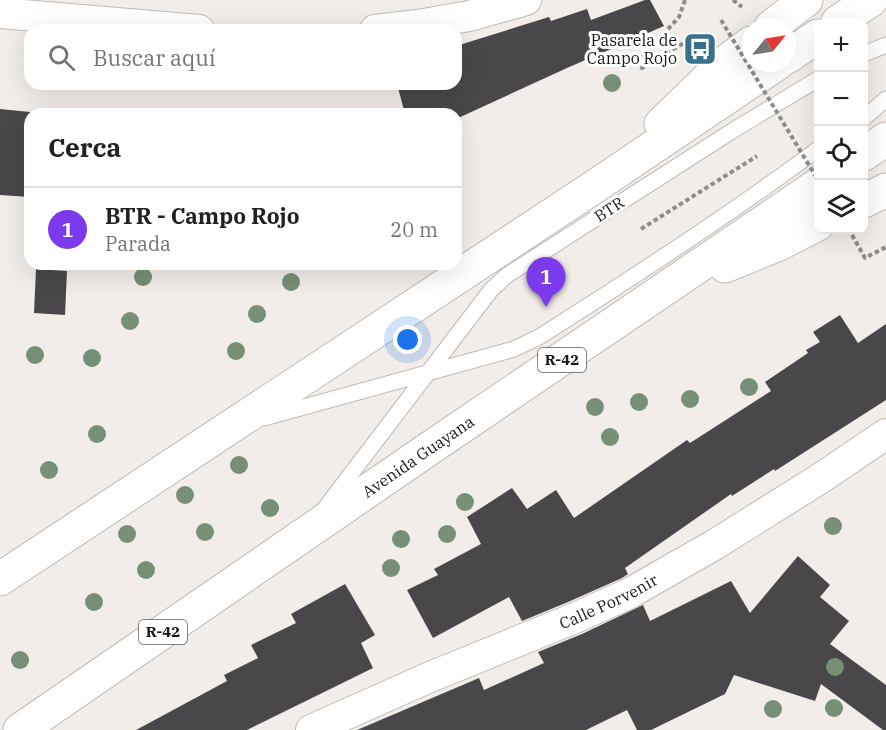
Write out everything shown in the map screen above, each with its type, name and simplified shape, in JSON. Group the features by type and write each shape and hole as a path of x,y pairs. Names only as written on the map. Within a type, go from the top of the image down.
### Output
{"main road":[{"path":"783,18 806,0"},
{"path":"844,18 872,0"},
{"path":"796,51 814,39"},
{"path":"597,185 722,65 742,50"},
{"path":"0,579 765,72"},
{"path":"868,151 886,139"},
{"name":"Avenida Guayana","path":"20,730 814,188"},
{"path":"868,199 886,190"},
{"path":"662,292 779,244 814,226"}],"street":[{"path":"424,24 469,16 526,0"},
{"path":"0,13 129,24"},
{"name":"Calle Porvenir","path":"311,730 630,593 714,545 886,434"}],"lane":[{"path":"868,52 886,45"},
{"name":"BTR","path":"305,534 491,290 506,276 722,137 814,82"},
{"path":"868,115 886,99"},
{"path":"231,427 514,349 539,337 678,248 760,193 814,153"}],"path":[{"path":"685,0 679,17 640,60 642,68 702,32"},
{"path":"721,20 814,172"},
{"path":"781,141 791,135"},
{"path":"641,229 761,154"},
{"path":"850,234 865,258 886,247"}],"building":[{"path":"650,0 664,26 462,116 462,108 403,108 399,90 462,90 462,44 549,17 551,21 587,9 591,20"},
{"path":"0,109 24,111 24,197 0,195"},
{"path":"36,270 67,271 65,315 34,313"},
{"path":"840,315 858,343 886,324 886,400 775,471 774,469 732,496 731,494 625,568 628,574 622,578 522,621 509,597 433,638 407,590 438,575 434,569 481,544 467,517 512,488 527,509 556,490 574,518 687,440 690,443 771,391 765,382 808,353 806,350 820,342 813,332"},
{"path":"798,556 830,585 820,597 849,621 830,644 886,685 886,730 821,684 815,701 734,675 725,694 651,730 637,730 627,710 586,730 357,730 479,678 484,690 544,663 538,652 643,605 650,621 731,581 750,613"},
{"path":"345,584 375,635 361,643 373,668 247,730 136,730 227,681 224,675 258,658 251,645 296,623 291,614"}],"place":[{"name":"Pasarela de Campo Rojo","path":"700,49"},
{"name":"BTR - Campo Rojo","path":"546,307"}]}
